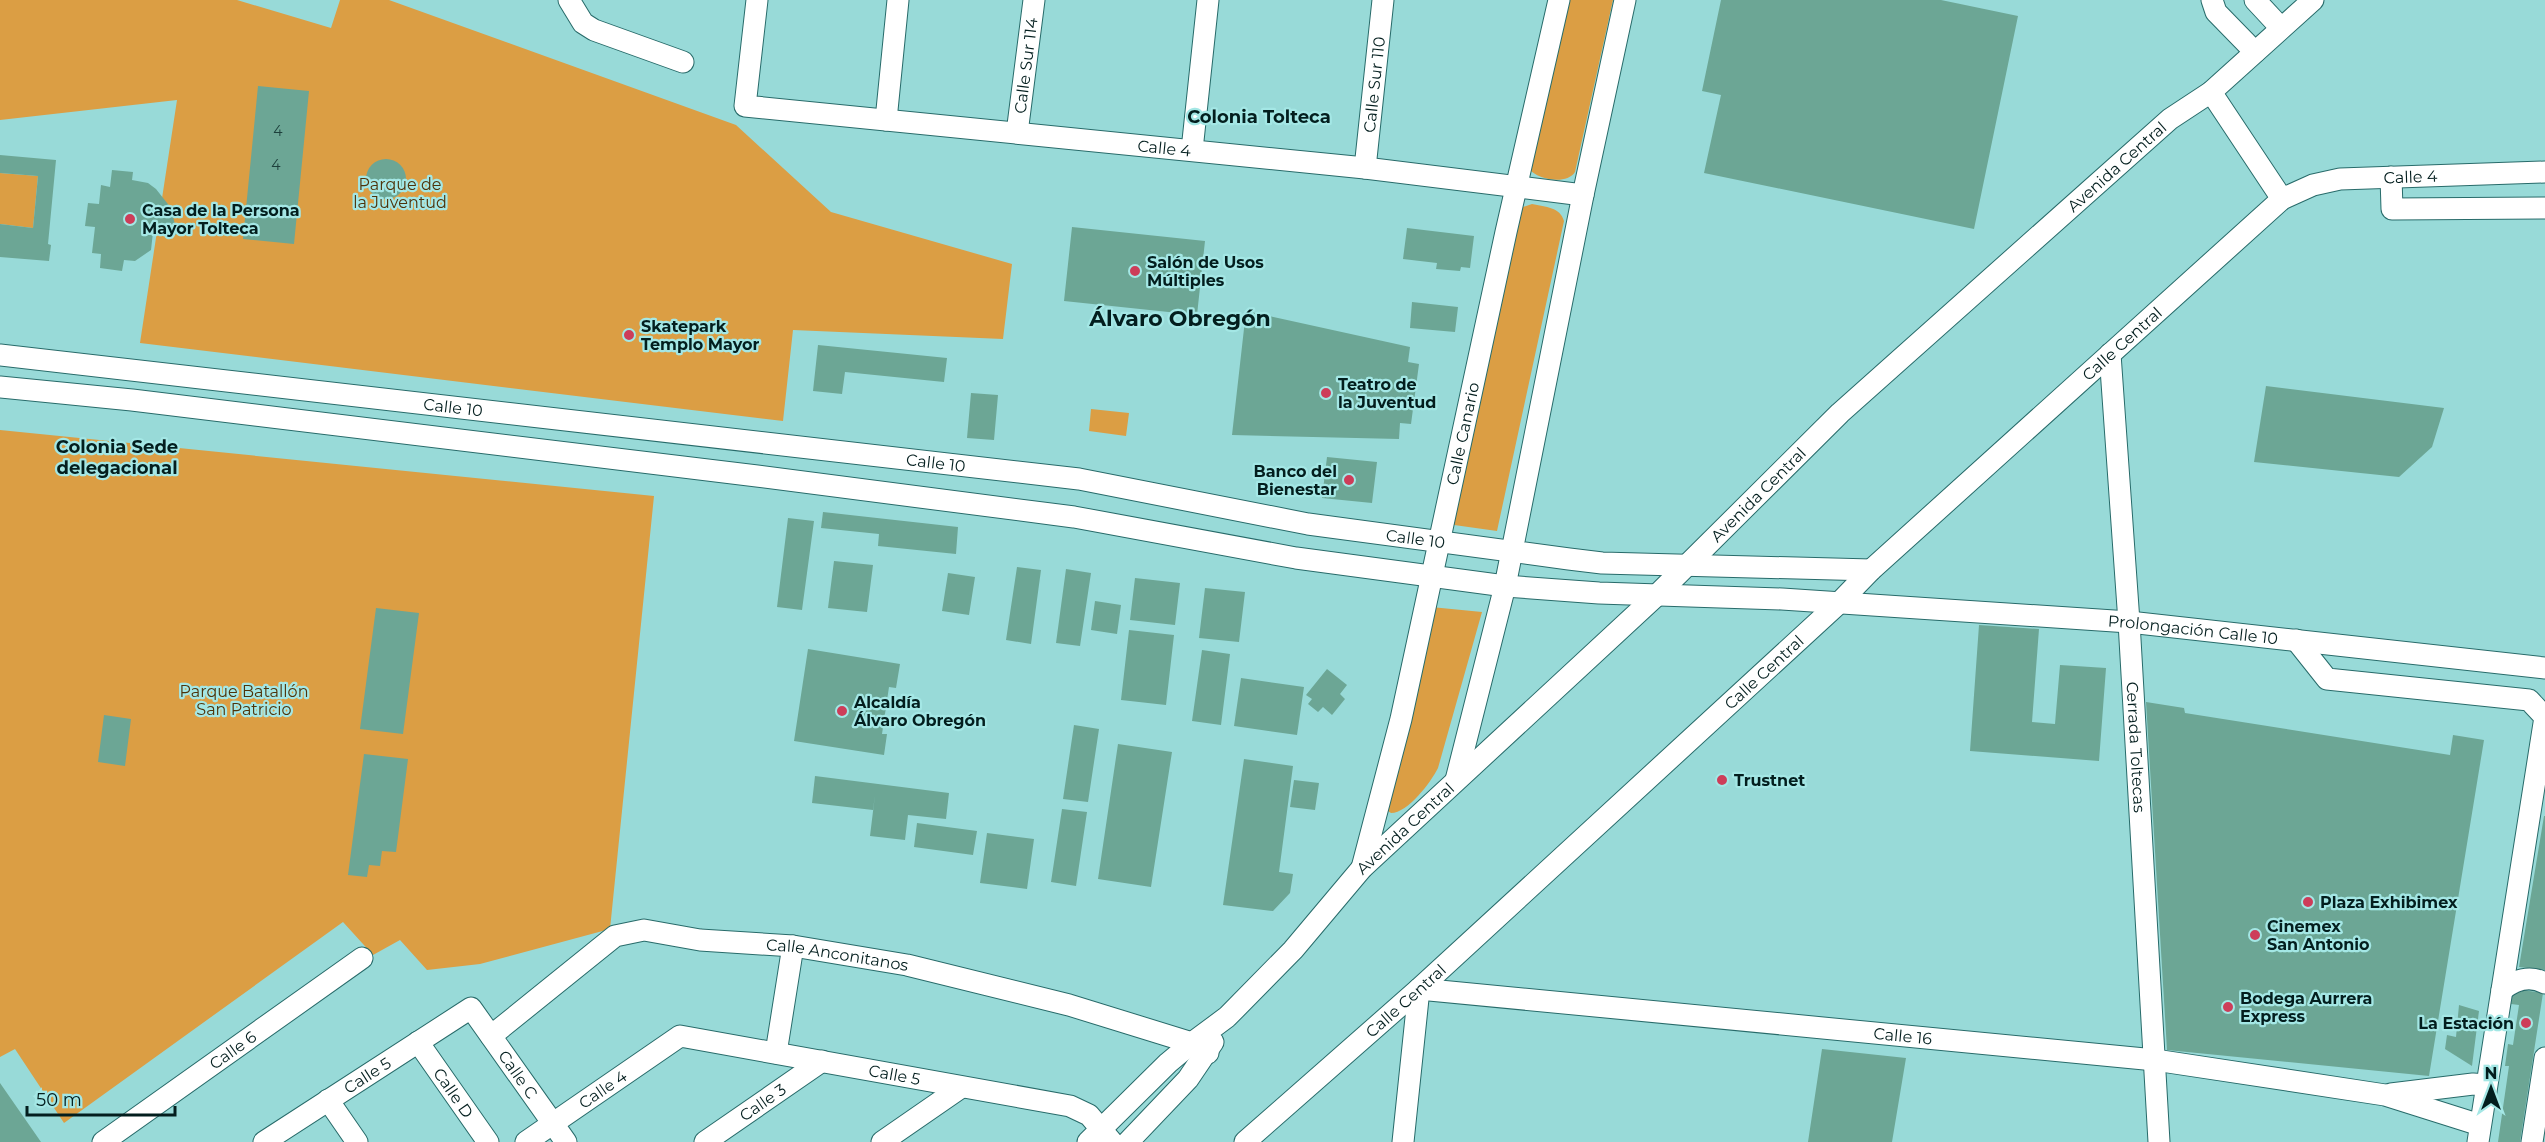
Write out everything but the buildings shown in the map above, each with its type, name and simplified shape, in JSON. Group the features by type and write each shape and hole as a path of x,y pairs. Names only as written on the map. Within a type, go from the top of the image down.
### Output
{"street":[{"path":"569,0 584,23 594,30 683,62"},
{"name":"Calle 4","path":"757,0 745,106 1365,168 1583,195"},
{"path":"886,120 898,0"},
{"name":"Calle Sur 114","path":"1017,133 1034,0"},
{"path":"1192,150 1208,0"},
{"name":"Calle Sur 110","path":"1365,168 1383,0"},
{"name":"Calle Canario","path":"1362,868 1393,752 1433,577 1559,0"},
{"path":"1456,780 1505,586 1583,195 1625,0"},
{"path":"2212,0 2216,12 2255,52"},
{"path":"2255,0 2281,28"},
{"name":"Avenida Central","path":"1100,1138 1200,1048 1293,950 1362,868 1657,595 1840,413 2170,118 2211,92 2313,0"},
{"path":"2211,92 2282,200"},
{"name":"Calle 4","path":"2282,200 2313,185 2340,179 2545,171"},
{"path":"2391,177 2391,209 2545,208"},
{"name":"Calle Central","path":"1245,1142 1419,989 1795,644 1871,570 2282,200"},
{"name":"Cerrada Toltecas","path":"2110,354 2129,622 2159,1142"},
{"name":"Calle 10","path":"0,356 1079,479 1308,524 1512,552 1602,562 1871,570"},
{"name":"Calle 10","path":"0,387 144,401 1074,517 1296,558 1505,586 1657,595 1782,598 1839,603"},
{"path":"1782,598 1794,609 1799,618 1795,644"},
{"name":"Prolongación Calle 10","path":"1839,603 2129,622 2545,668"},
{"path":"2296,640 2327,679 2529,700 2544,717 2479,1133"},
{"name":"Calle Anconitanos","path":"491,1036 615,936 644,930 700,940 793,946 907,965 1069,1005 1200,1048"},
{"path":"776,1053 793,946"},
{"name":"Calle 6","path":"103,1142 362,958"},
{"path":"2502,990 2513,981 2529,979 2545,983"},
{"path":"1403,1142 1419,989"},
{"name":"Calle 16","path":"1419,989 2155,1060 2385,1095 2479,1133"},
{"name":"Calle C","path":"471,1008 566,1142"},
{"name":"Calle 5","path":"264,1142 471,1008"},
{"name":"Calle 4","path":"526,1142 680,1036"},
{"name":"Calle 5","path":"680,1036 1070,1106 1089,1115 1100,1138"},
{"name":"Calle D","path":"418,1042 488,1142"},
{"name":"Avenida Central","path":"1128,1142 1188,1079 1200,1048"},
{"path":"2532,1142 2542,1098 2545,1058"},
{"name":"Calle 3","path":"705,1142 822,1061"},
{"name":"Calle 16","path":"2385,1095 2473,1084 2486,1085"},
{"path":"882,1142 960,1088"},
{"path":"328,1100 357,1142"}],"green space":[{"name":"Parque de la Juventud","path":"0,0 237,0 331,28 340,0 389,0 736,125 831,212 1012,264 1003,339 793,330 783,421 140,343 177,100 0,120"},
{"path":"1563,0 1613,0 1575,172 1566,179 1552,180 1539,176 1529,169"},
{"path":"0,173 38,176 33,228 0,224"},
{"path":"1532,204 1556,210 1564,221 1497,531 1447,524 1517,213 1523,207"},
{"path":"1091,409 1129,413 1126,436 1089,431"},
{"name":"Parque Batallón San Patricio","path":"0,430 654,496 610,929 480,964 427,970 400,940 373,955 343,922 64,1123 15,1049 0,1057"},
{"path":"1431,607 1482,612 1438,768 1425,788 1405,808 1391,813 1388,811"}],"place":[{"name":"Casa de la Persona Mayor Tolteca","path":"130,219"},
{"name":"Salón de Usos Múltiples","path":"1135,271"},
{"name":"Skatepark Templo Mayor","path":"629,335"},
{"name":"Teatro de la Juventud","path":"1326,393"},
{"name":"Banco del Bienestar","path":"1349,480"},
{"name":"Alcaldía Álvaro Obregón","path":"842,711"},
{"name":"Trustnet","path":"1722,780"},
{"name":"Plaza Exhibimex","path":"2308,902"},
{"name":"Cinemex San Antonio","path":"2255,935"},
{"name":"Bodega Aurrera Express","path":"2228,1007"},
{"name":"La Estación","path":"2526,1023"}],"district":[{"name":"Colonia Tolteca","path":"1259,117"},
{"name":"Álvaro Obregón","path":"1180,318"},
{"name":"Colonia Sede delegacional","path":"117,457"}]}
